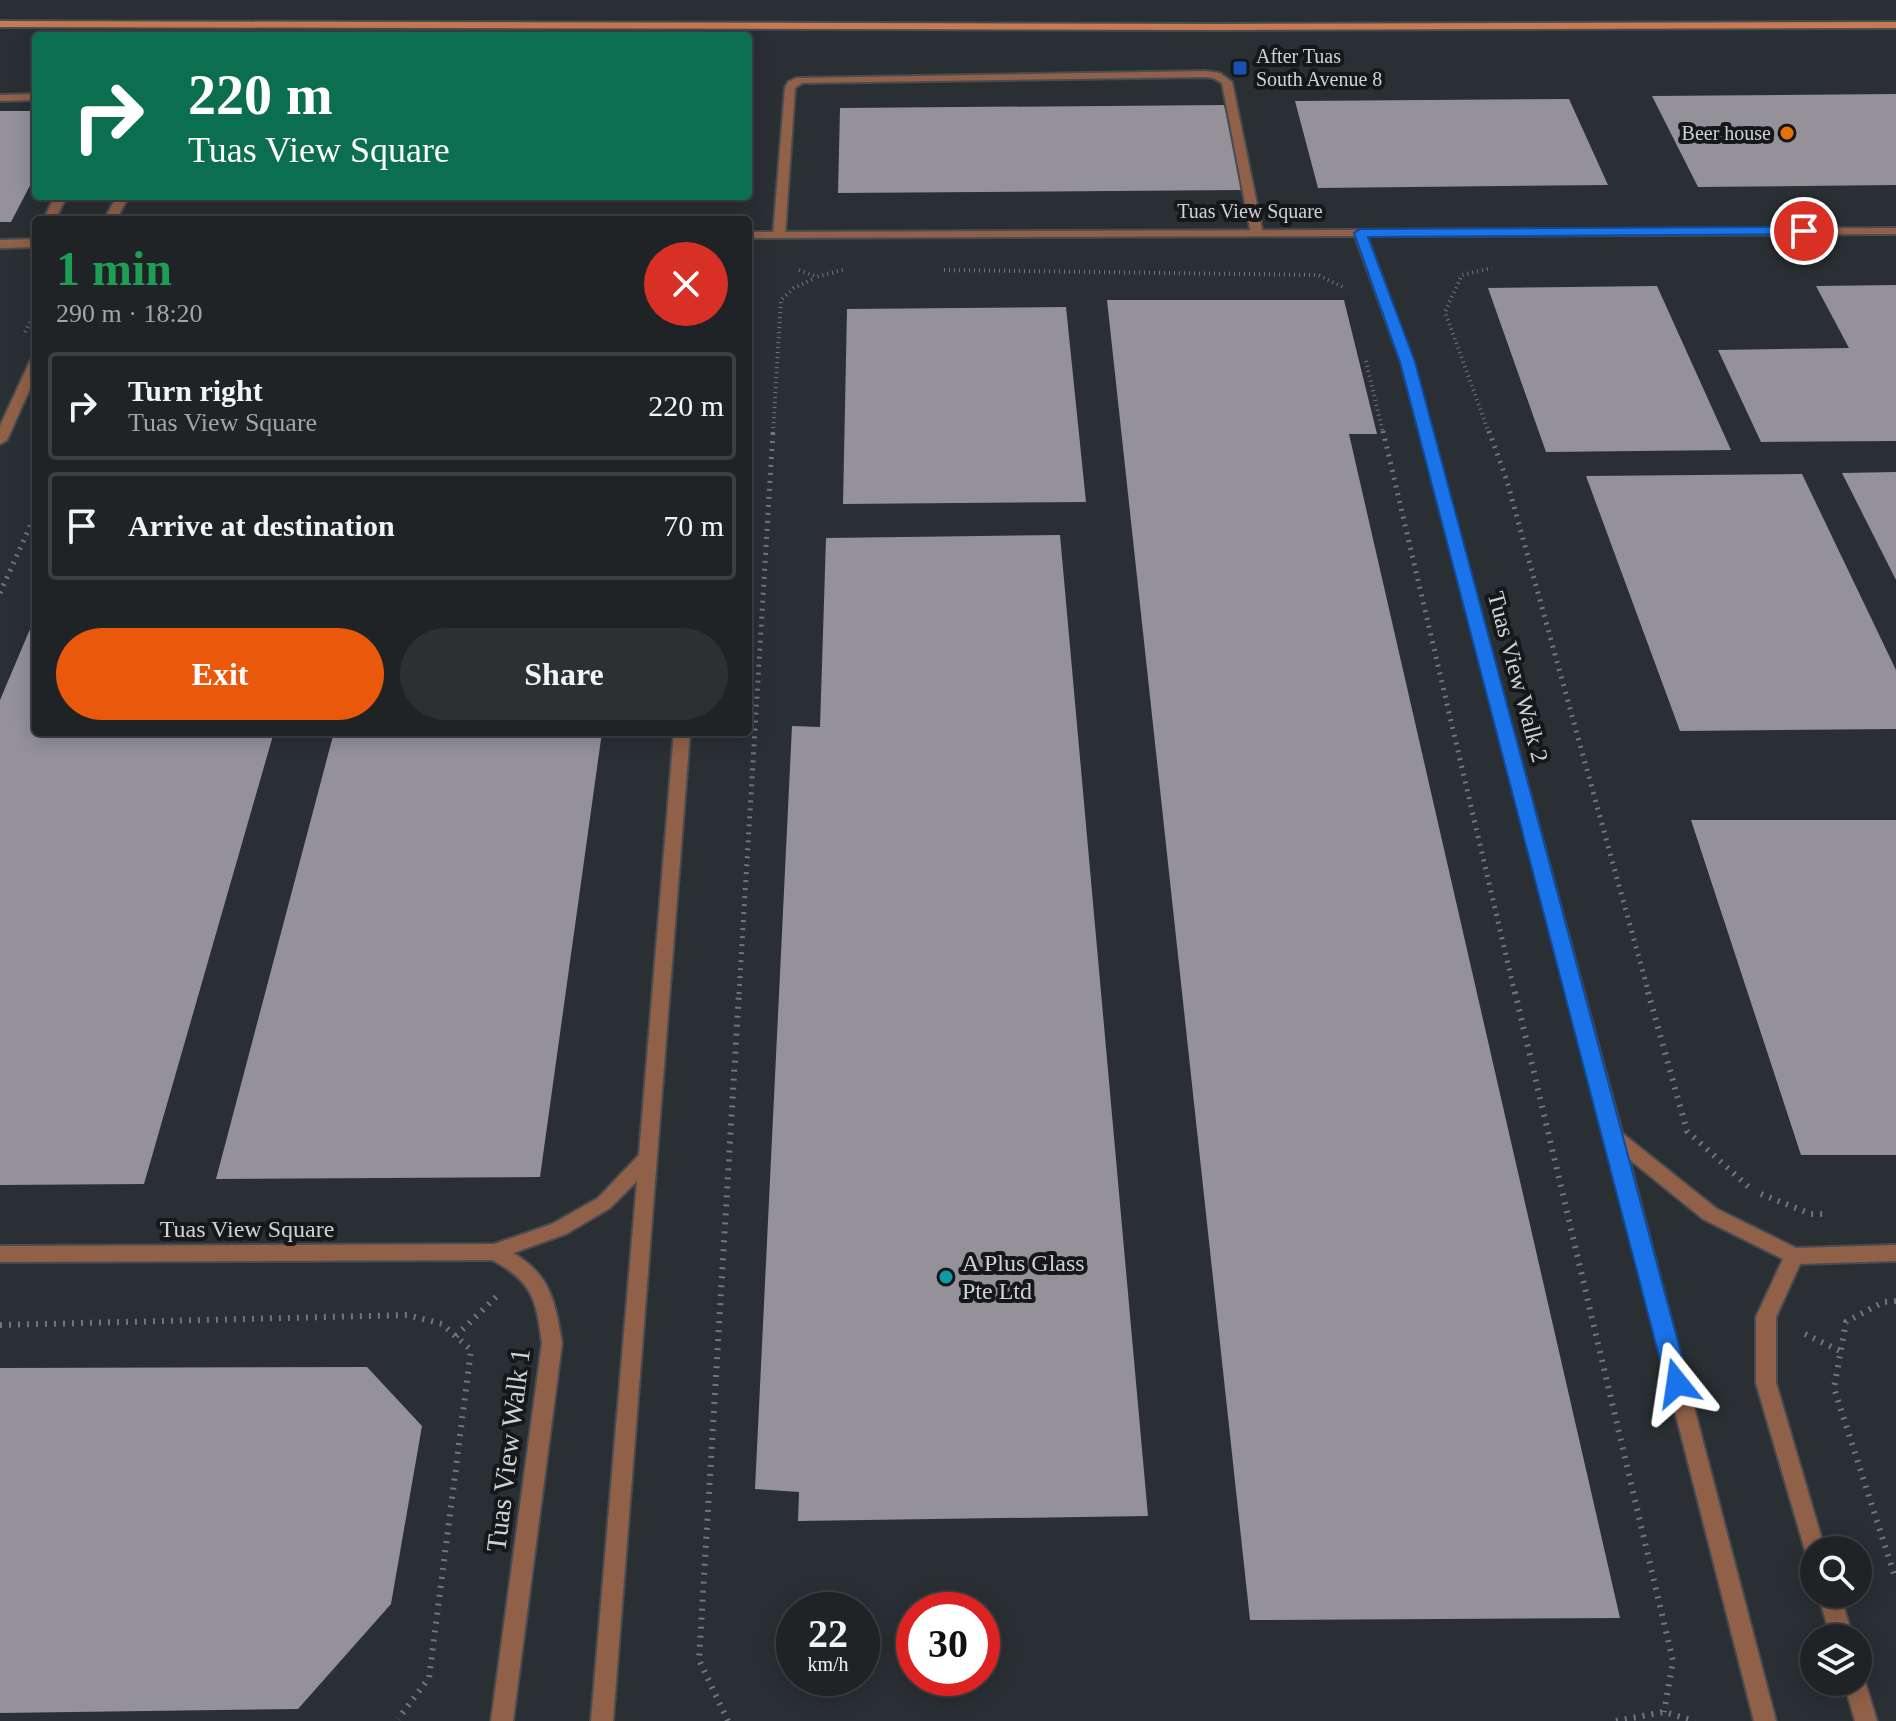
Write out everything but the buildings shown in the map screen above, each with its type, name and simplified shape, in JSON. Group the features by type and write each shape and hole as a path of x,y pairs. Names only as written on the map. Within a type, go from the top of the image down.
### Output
{"main road":[{"path":"0,24 1066,27 1896,25"}],"street":[{"path":"779,235 790,88 800,80 1205,74 1216,75 1227,82 1257,234"},
{"path":"0,98 32,97"},
{"name":"Tuas View Square","path":"752,235 1896,231"},
{"name":"Tuas View Walk 2","path":"1360,233 1407,362 1614,1137 1765,1721"},
{"path":"0,244 32,243"},
{"path":"0,440 32,370"},
{"path":"602,1721 682,736"},
{"path":"1614,1137 1710,1214 1794,1256 1896,1253"},
{"path":"494,1252 559,1229 604,1203 649,1156"},
{"path":"494,1252 526,1268"},
{"name":"Tuas View Square","path":"0,1254 494,1252"},
{"path":"1794,1256 1766,1317 1766,1383 1811,1536"},
{"name":"Tuas View Walk 1","path":"502,1721 552,1343 545,1296 526,1268"},
{"path":"1859,1696 1866,1721"}],"path":[{"path":"1499,266 1462,275 1445,312 1507,481 1687,1131 1752,1191 1811,1214 1838,1215"},
{"path":"727,1721 699,1660 781,300 794,288 816,277 846,269 862,269"},
{"path":"788,270 802,270 816,277"},
{"path":"940,270 1318,275 1344,287 1347,297"},
{"path":"1363,346 1673,1661 1664,1712"},
{"path":"0,593 32,522"},
{"path":"456,1336 526,1268"},
{"path":"1896,1301 1883,1302 1846,1322 1834,1388 1896,1580"},
{"path":"0,1325 407,1315 442,1324 471,1350 429,1678 400,1720"},
{"path":"1616,1721 1664,1712 1695,1721"}],"place":[{"name":"After Tuas South Avenue 8","path":"1240,68"},
{"name":"Beer house","path":"1787,133"},
{"name":"A Plus Glass Pte Ltd","path":"946,1277"}],"route":[{"path":"1677,1383 1407,362 1360,233 1804,231"}]}
